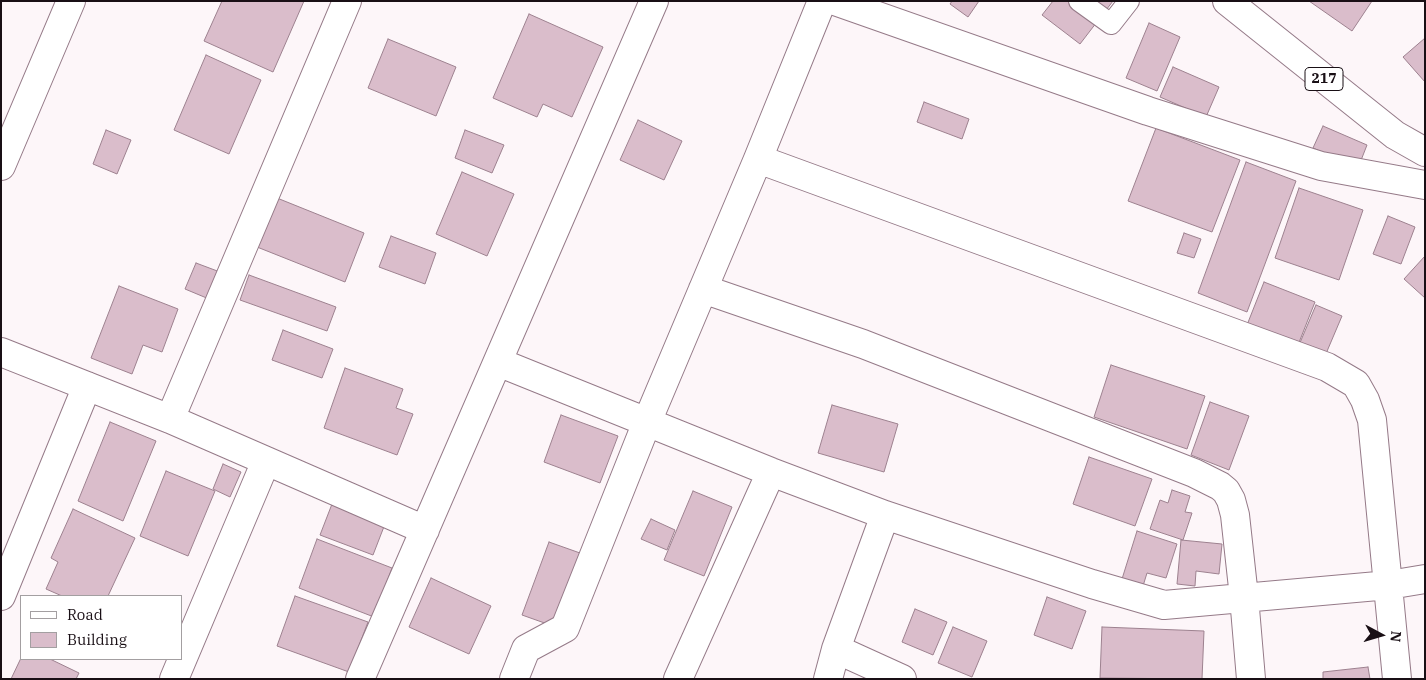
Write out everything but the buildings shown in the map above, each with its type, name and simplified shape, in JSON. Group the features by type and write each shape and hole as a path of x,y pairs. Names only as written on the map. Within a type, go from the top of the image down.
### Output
{"street":[{"path":"1,166 71,1"},
{"path":"170,419 347,1"},
{"path":"360,679 654,1"},
{"path":"514,679 526,649 565,628 646,422 758,159 822,1"},
{"path":"835,1 1148,111 1321,166 1425,185"},
{"name":"217","path":"1227,1 1395,135 1425,152"},
{"path":"758,159 1318,364 1356,384 1365,400 1372,420 1397,679"},
{"path":"703,289 863,344 1214,482 1226,491 1231,500 1240,547 1251,679"},
{"path":"1,352 170,419 425,530"},
{"path":"498,362 772,472 885,515 1092,584 1164,604 1389,585 1425,579"},
{"path":"1,596 87,386"},
{"path":"174,679 266,461"},
{"path":"678,679 772,472"},
{"path":"828,679 836,649 885,515"},
{"path":"836,649 902,679"}],"lane":[{"path":"1079,1 1111,24 1129,1"}]}
